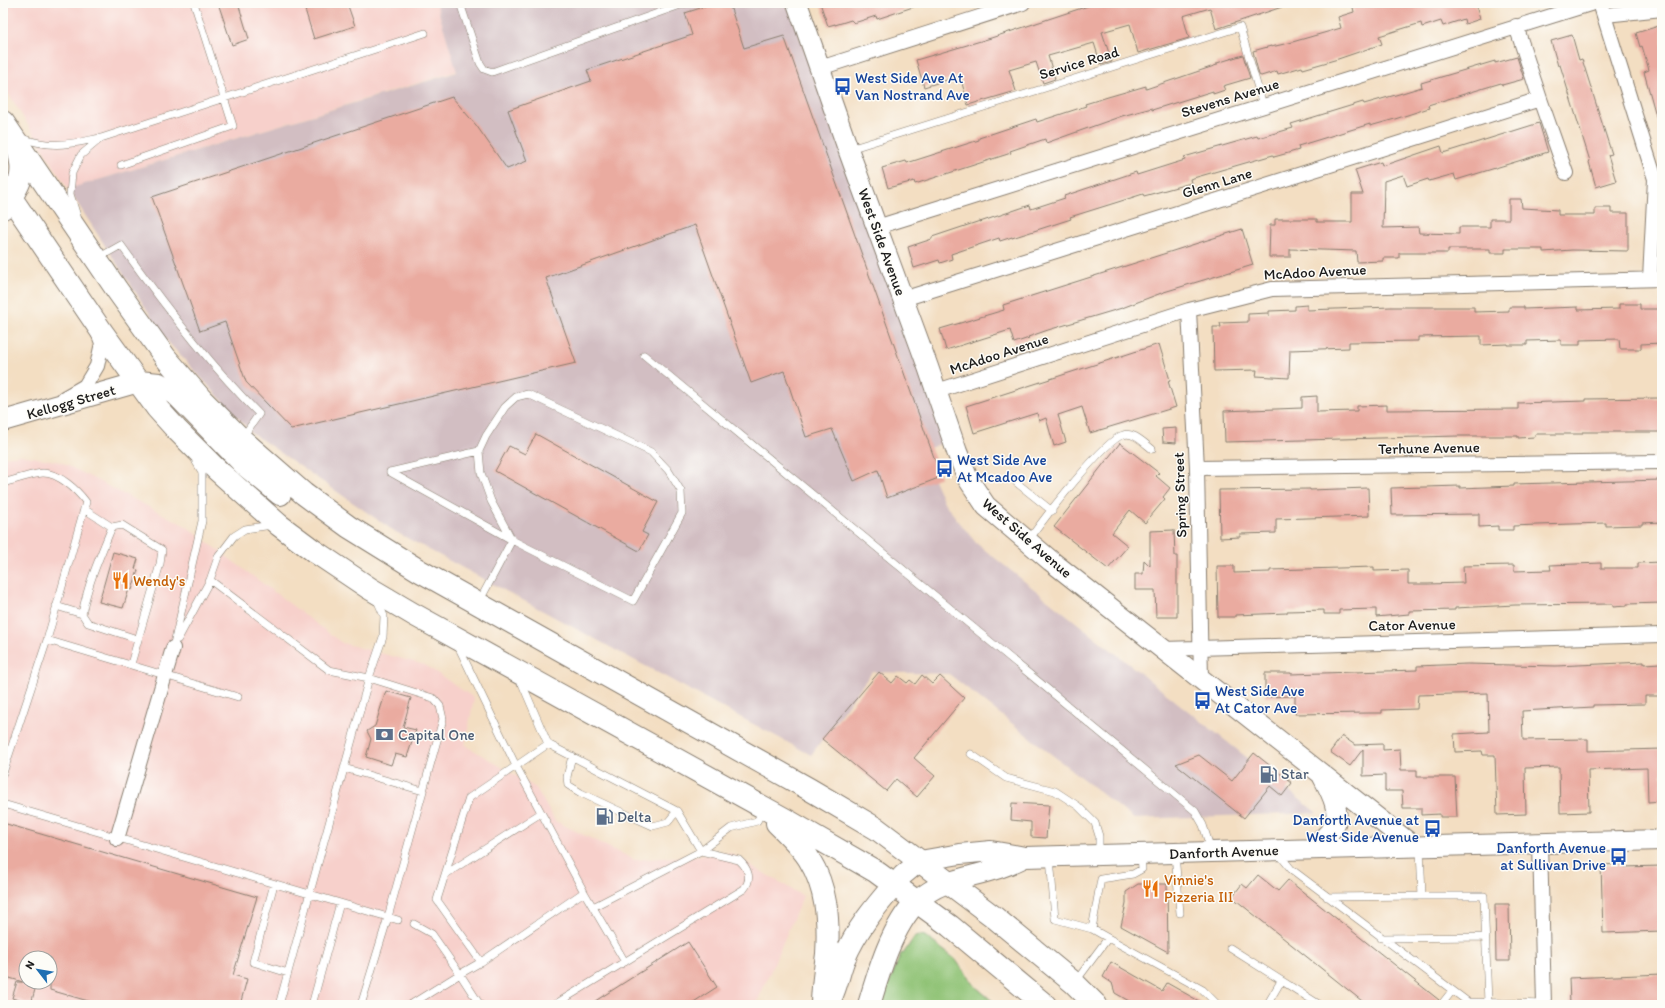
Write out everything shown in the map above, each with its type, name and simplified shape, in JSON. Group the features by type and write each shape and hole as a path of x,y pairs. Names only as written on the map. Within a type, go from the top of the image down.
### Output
{"highway":[{"path":"7,128 22,161 21,181 6,197 157,408 216,469 279,525 314,551 369,588 454,637 852,858 895,884 950,926 1045,1005"},
{"path":"7,128 165,357 202,400 241,439 304,494 349,528 372,543 830,801 877,829 994,916 1074,983 1096,1005"},
{"path":"139,382 159,384 178,396 245,465 287,500 372,543"},
{"path":"764,809 798,845 809,859 820,880 824,894 828,931 822,990 822,1005"},
{"path":"826,1005 832,993 844,958 854,939 871,913 895,884"},
{"path":"869,1005 885,954 904,918 917,901"},
{"path":"1024,988 1037,1005"}],"main road":[{"name":"West Side Avenue","path":"797,3 848,149 937,391 957,452 968,479 977,495 986,506 1028,542 1201,680 1416,846"},
{"name":"Kellogg Street","path":"3,422 139,382"},
{"path":"1312,849 1334,827 1336,820 1333,799 1322,773"},
{"name":"Danforth Avenue","path":"895,884 903,875 920,861 991,850 1025,857 1662,840"},
{"name":"Danforth Avenue","path":"917,901 930,890 948,881 1000,868 1025,857"}],"street":[{"path":"820,68 1023,3"},
{"name":"Stevens Avenue","path":"877,227 1593,3"},
{"path":"1656,279 1655,179 1603,9 1662,10"},
{"path":"1516,26 1566,173"},
{"name":"Glenn Lane","path":"903,299 1540,99"},
{"name":"McAdoo Avenue","path":"937,391 1189,310 1272,289 1656,279"},
{"name":"Spring Street","path":"1189,310 1197,468 1202,647 1201,680"},
{"path":"40,412 85,386 97,366 102,343 91,316"},
{"name":"Terhune Avenue","path":"1197,468 1662,462"},
{"name":"Cator Avenue","path":"1163,649 1662,635"},
{"path":"116,839 173,648"},
{"path":"1540,843 1544,1005"}],"lane":[{"path":"121,165 233,126 194,3"},
{"path":"460,3 480,63 484,69 492,72 686,3"},
{"name":"Service Road","path":"848,149 1240,26 1263,105"},
{"path":"7,128 38,144 60,146 101,138 425,33"},
{"path":"101,138 81,155 72,173 70,194 77,217 94,256 121,245 151,288 203,352 238,393 259,414 241,439"},
{"path":"644,355 1195,812 1203,825 1212,852"},
{"path":"478,451 390,472 512,540 633,601 682,513 681,491 668,470 651,452 528,394 516,397 506,407 486,436 478,451 481,472 491,500 512,540"},
{"path":"173,648 202,521 202,472 176,429"},
{"path":"1028,542 1086,468 1113,440 1124,434 1134,436 1152,449"},
{"path":"3,483 42,473 48,474 59,478 80,494 86,502 47,640 3,773"},
{"path":"1017,483 1052,510"},
{"path":"84,509 112,527 122,525 162,550 160,564 137,638 131,664"},
{"path":"173,648 210,580 218,557 234,536 246,529 269,524 279,525"},
{"path":"82,614 96,562 112,527"},
{"path":"478,604 512,540"},
{"path":"210,580 330,670 369,678 433,698 440,706 443,719 388,917 361,1005"},
{"path":"279,1005 369,678 383,637 384,616 369,588"},
{"path":"56,606 82,614 88,624 137,638"},
{"path":"454,637 516,766 584,892 625,962"},
{"path":"47,640 238,697"},
{"path":"517,672 548,744 677,811 701,851 739,860 744,864 749,873 748,884 744,889 554,1005"},
{"path":"481,962 438,900 469,798 548,744"},
{"path":"971,754 1006,778 1055,790 1078,806 1095,824 1099,836 1099,855"},
{"path":"572,756 567,777 568,785 581,793 653,826 668,822 677,811"},
{"path":"344,768 423,791"},
{"path":"3,804 116,839 398,920"},
{"path":"593,907 701,851 731,828 758,821 764,809"},
{"path":"446,874 541,813"},
{"path":"1416,846 1422,896"},
{"path":"1276,850 1290,869 1452,991 1466,1004 1488,1003 1544,1005"},
{"path":"1092,929 1101,879 1133,874 1142,869 1141,854"},
{"path":"1175,854 1180,913"},
{"path":"1050,856 1055,919 1092,929 1203,990 1218,1005"},
{"path":"274,884 253,962 288,973"},
{"path":"410,1005 481,962 584,892"},
{"path":"1327,897 1484,896 1488,1003"},
{"path":"312,1005 340,903"},
{"path":"414,924 432,934 480,1005"},
{"path":"1381,938 1486,937"},
{"path":"1074,983 1108,938"},
{"path":"1230,948 1320,1005"},
{"path":"1267,1005 1281,981"},
{"path":"1441,1005 1452,991"}],"shaded area":[{"path":"3,3 436,3 457,71 68,189 3,85"},
{"path":"436,3 788,3 946,442 921,451 945,504 976,543 1317,813 1134,819 949,674 872,672 811,755 394,531 252,433 168,342 68,189 457,72"},
{"path":"21,455 61,462 186,526 342,643 425,665 474,698 465,745 536,788 555,821 635,860 730,853 803,896 756,1005 3,1005 3,457"}],"green space":[{"path":"915,936 925,936 955,959 976,987 997,1005 881,1005 886,984 889,984 901,953 903,954"}],"building":[{"path":"218,3 238,3 249,39 232,45"},
{"path":"303,3 347,3 355,26 314,39"},
{"path":"716,3 729,3 744,48 784,36 941,477 887,498 878,470 854,481 832,429 806,437 784,371 751,383 695,225 546,278 576,363 291,429 246,382 225,322 200,331 152,197 452,97 476,125 507,169 527,161 508,110 591,81 587,70 692,35 685,13"},
{"path":"820,3 918,3 919,5 877,19 876,16 854,23 851,20 828,26"},
{"path":"1097,3 1285,3 1285,6 1216,29 1210,8 1183,16 1189,38 1138,53 1130,24 1102,32 1112,62 1101,65 1094,43 1048,56 1055,79 1043,83 1036,62 1009,70 1016,91 968,105 960,76 924,87 916,60 991,38"},
{"path":"1352,3 1475,3 1480,19 1465,24 1464,19 1443,26 1441,21 1422,27 1421,23 1379,36 1382,44 1338,59 1303,69 1302,67 1278,74 1277,71 1261,76 1259,75 1253,51 1289,43 1341,28 1338,17 1354,12"},
{"path":"1662,25 1662,122 1658,123 1644,72 1649,70 1642,46 1640,47 1636,33"},
{"path":"1572,35 1579,60 1582,59 1612,154 1608,155 1616,181 1596,187 1590,161 1551,41"},
{"path":"1243,55 1250,78 1223,86 1225,90 1213,94 1213,91 1152,110 1152,108 1122,116 1046,143 1045,139 1010,151 1011,153 915,184 914,181 888,188 882,168 906,161 907,163 979,140 979,138 1036,119 1037,122 1074,110 1086,106 1085,104 1108,97 1146,86 1146,89"},
{"path":"1517,57 1524,79 1502,85 1501,83 1428,105 1429,108 1395,119 1370,126 1370,124 1298,146 1299,150 1274,157 1273,155 1190,179 1191,183 1144,196 1143,194 1070,217 1071,219 1012,238 1000,241 999,238 951,254 952,259 940,263 939,260 914,268 908,247 932,239 932,237 1030,205 1031,209 1065,198 1064,196 1136,172 1137,175 1185,160 1184,157 1257,136 1258,138 1293,128 1291,124 1363,102 1364,104 1422,87 1421,83 1495,61 1495,63"},
{"path":"1539,123 1548,152 1456,180 1454,174 1429,181 1428,179 1407,186 1403,175 1384,181 1383,228 1418,227 1419,233 1459,234 1459,227 1490,227 1490,219 1509,219 1509,199 1521,199 1522,208 1558,210 1558,215 1595,215 1595,208 1611,208 1611,213 1628,213 1628,251 1572,250 1543,252 1543,249 1505,249 1505,253 1490,253 1490,249 1448,249 1448,253 1399,253 1399,258 1383,258 1383,261 1357,262 1356,251 1290,249 1290,257 1269,257 1270,225 1275,225 1275,219 1317,219 1317,222 1352,222 1352,194 1363,194 1355,170 1381,162 1382,166 1441,146 1443,153"},
{"path":"1242,229 1253,265 1164,292 1122,308 1048,330 1014,343 1010,330 946,350 940,329 1004,310 1003,305"},
{"path":"1619,304 1640,304 1640,309 1662,309 1662,343 1641,344 1641,349 1620,349 1619,339 1580,340 1580,345 1561,345 1561,340 1527,341 1527,345 1481,345 1481,336 1418,337 1418,341 1349,342 1349,348 1290,350 1289,378 1256,376 1257,370 1214,371 1213,327 1221,327 1220,323 1248,322 1248,314 1268,313 1269,317 1269,311 1295,310 1295,306 1307,305 1307,310 1391,307 1474,307 1474,312 1509,311 1509,307 1524,307 1524,309 1578,307 1578,310 1619,309"},
{"path":"1159,344 1170,380 1168,381 1176,407 1090,433 1082,407 1058,415 1066,442 1054,446 1046,418 1039,421 1037,413 974,433 966,406"},
{"path":"1317,396 1317,412 1357,411 1357,406 1387,405 1387,410 1518,409 1518,403 1586,401 1586,399 1662,398 1662,432 1582,432 1582,434 1535,434 1535,437 1518,438 1518,436 1458,436 1225,442 1224,411 1302,408 1302,397"},
{"path":"1176,428 1176,443 1163,442 1162,429"},
{"path":"536,434 658,502 642,532 648,535 639,551 495,471 509,446 525,454"},
{"path":"1120,443 1159,473 1156,476 1170,488 1163,497 1165,499 1145,523 1130,510 1112,533 1128,546 1108,569 1054,527"},
{"path":"1662,480 1662,522 1642,523 1642,525 1606,526 1606,523 1537,525 1513,526 1513,530 1498,530 1498,526 1479,527 1479,514 1392,515 1391,488 1460,486 1460,488 1514,486 1514,484"},
{"path":"1368,488 1369,516 1276,519 1276,533 1240,534 1240,537 1220,538 1219,490 1310,490"},
{"path":"1174,530 1175,556 1177,556 1177,617 1156,617 1155,590 1135,590 1135,574 1143,574 1144,560 1150,566 1150,531"},
{"name":"Wendy's","path":"113,552 138,559 135,569 138,570 132,590 129,589 123,608 99,602"},
{"path":"1662,562 1662,603 1627,604 1627,606 1613,607 1613,604 1515,605 1455,608 1455,610 1409,611 1409,614 1376,617 1376,609 1339,610 1339,614 1324,614 1324,610 1287,611 1287,613 1218,617 1217,566 1234,566 1234,573 1270,572 1270,570 1374,567 1374,571 1408,570 1408,584 1428,584 1464,583 1463,566 1514,565 1514,571 1551,570 1550,565 1601,563 1601,568 1638,568 1638,563"},
{"path":"1644,662 1644,664 1660,663 1661,696 1645,696 1645,704 1593,705 1593,707 1522,711 1523,740 1588,739 1588,751 1662,749 1662,801 1648,802 1647,768 1588,770 1589,812 1560,813 1559,767 1525,768 1526,814 1497,815 1495,755 1483,755 1482,751 1455,752 1454,734 1489,732 1488,693 1418,695 1417,709 1382,710 1382,713 1295,714 1295,696 1265,697 1265,673 1291,674 1417,670 1417,666 1467,664 1556,666"},
{"path":"879,672 892,683 898,676 907,683 910,680 915,684 922,675 932,684 940,676 964,698 914,758 935,776 917,797 896,779 886,791 822,739"},
{"path":"386,691 411,698 403,727 416,730 407,757 395,754 391,765 366,757 371,739 367,731 375,726"},
{"path":"1342,736 1355,745 1383,744 1383,750 1400,749 1401,770 1417,770 1417,777 1455,777 1457,817 1440,817 1440,814 1421,815 1421,808 1403,808 1402,791 1385,791 1385,775 1363,776 1363,749 1350,766 1330,752"},
{"path":"1254,753 1292,783 1282,796 1270,786 1244,818 1176,764 1199,755 1232,781"},
{"path":"1012,803 1049,805 1046,838 1031,837 1031,822 1011,820"},
{"path":"3,823 257,897 233,975 247,979 240,1005 102,1005 50,990 58,990 58,950 18,950 18,980 3,976"},
{"path":"1623,864 1623,867 1662,866 1662,931 1603,933 1601,865"},
{"path":"1258,875 1278,891 1288,880 1439,1000 1436,1005 1367,1005 1232,897 1242,884 1247,888"},
{"path":"1138,884 1167,884 1168,952 1121,926 1126,904 1126,892"},
{"path":"1495,904 1509,904 1510,961 1496,961"},
{"path":"688,942 717,987 689,1005 589,1005"},
{"path":"1111,962 1162,991 1167,983 1206,1005 1136,1005 1115,993 1112,983 1103,977"},
{"path":"1662,974 1662,1005 1570,1005 1569,978"},
{"path":"17,982 18,990 35,990 31,1004 12,998"}],"place":[{"name":"West Side Ave At Van Nostrand Ave","path":"842,87"},
{"name":"West Side Ave At Mcadoo Ave","path":"944,469"},
{"name":"Wendy's","path":"120,581"},
{"name":"West Side Ave At Cator Ave","path":"1202,700"},
{"name":"Capital One","path":"385,735"},
{"name":"Star","path":"1268,774"},
{"name":"Delta","path":"604,817"},
{"name":"Danforth Avenue at West Side Avenue","path":"1432,829"},
{"name":"Danforth Avenue at Sullivan Drive","path":"1619,857"},
{"name":"Vinnie's Pizzeria III","path":"1151,889"}]}
